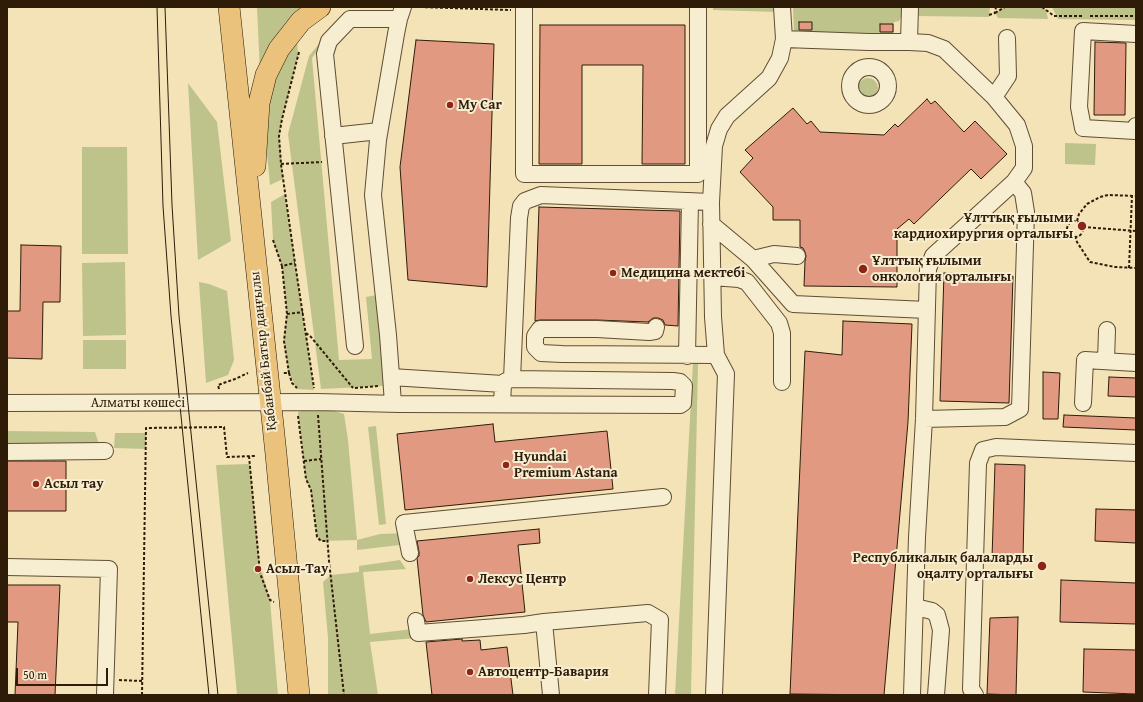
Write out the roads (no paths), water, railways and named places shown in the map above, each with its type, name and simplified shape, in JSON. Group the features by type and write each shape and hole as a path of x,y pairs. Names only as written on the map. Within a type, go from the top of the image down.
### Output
{"main road":[{"name":"Қабанбай Батыр даңғылы","path":"228,7 299,695"},
{"path":"251,224 259,103 266,75 279,49 301,21 320,7"}],"street":[{"path":"524,9 524,174 698,174 698,7"},
{"path":"714,695 726,374 716,355 713,317 711,202 714,146 719,129 727,116 769,78 780,58 784,39 782,7"},
{"path":"909,42 910,7"},
{"path":"355,346 324,54 329,41 350,19 401,13 379,130 374,195 388,335 393,403"},
{"path":"1136,34 1083,31 1079,107 1083,128 1135,132 1136,126"},
{"path":"994,97 1008,76 1007,38"},
{"path":"784,39 928,43 944,49 994,97 1017,125 1024,146 1024,168 1014,182 933,256 928,269 924,419 912,695"},
{"path":"868,42 868,68"},
{"path":"333,136 379,130"},
{"path":"924,419 1005,417 1020,409 1026,212 1023,194 1014,182"},
{"path":"502,404 508,382 514,339 519,218 521,206 525,201 542,196 711,202"},
{"path":"686,356 690,202"},
{"path":"711,224 753,259 793,304 926,310"},
{"path":"753,259 774,254 797,256"},
{"path":"712,277 739,279 747,282 779,323 782,333 782,382"},
{"path":"514,339 527,332 540,329 597,329 649,332 655,330 656,327"},
{"path":"540,329 535,336 535,347 541,352 562,354 716,355"},
{"path":"1106,361 1107,330"},
{"path":"1083,402 1085,360 1136,363"},
{"path":"392,381 508,382"},
{"name":"Алматы көшесі","path":"7,403 680,405 683,403 684,397 684,386 680,382 673,381 508,382"},
{"path":"975,695 971,689 978,463 983,450 996,447 1136,452"},
{"path":"7,452 105,451"},
{"path":"410,553 404,523 663,497"},
{"path":"7,567 109,569 106,688"},
{"path":"915,607 932,611 937,615 941,630 936,695"},
{"path":"418,632 524,625 648,613 660,620 657,695"},
{"path":"544,622 551,695"}],"tram line":[{"path":"157,7 163,206 171,316 209,695"},
{"path":"165,7 172,205 179,316 218,695"}],"place":[{"name":"My Car","path":"450,105"},
{"name":"Ұлттық ғылыми кардиохирургия орталығы","path":"1082,226"},
{"name":"Ұлттық ғылыми онкология орталығы","path":"863,269"},
{"name":"Медицина мектебі","path":"613,273"},
{"name":"Hyundai Premium Astana","path":"506,465"},
{"name":"Асыл тау","path":"36,484"},
{"name":"Республикалық балаларды оңалту орталығы","path":"1042,566"},
{"name":"Асыл-Тау","path":"258,569"},
{"name":"Лексус Центр","path":"470,579"},
{"name":"Автоцентр-Бавария","path":"470,672"}]}
